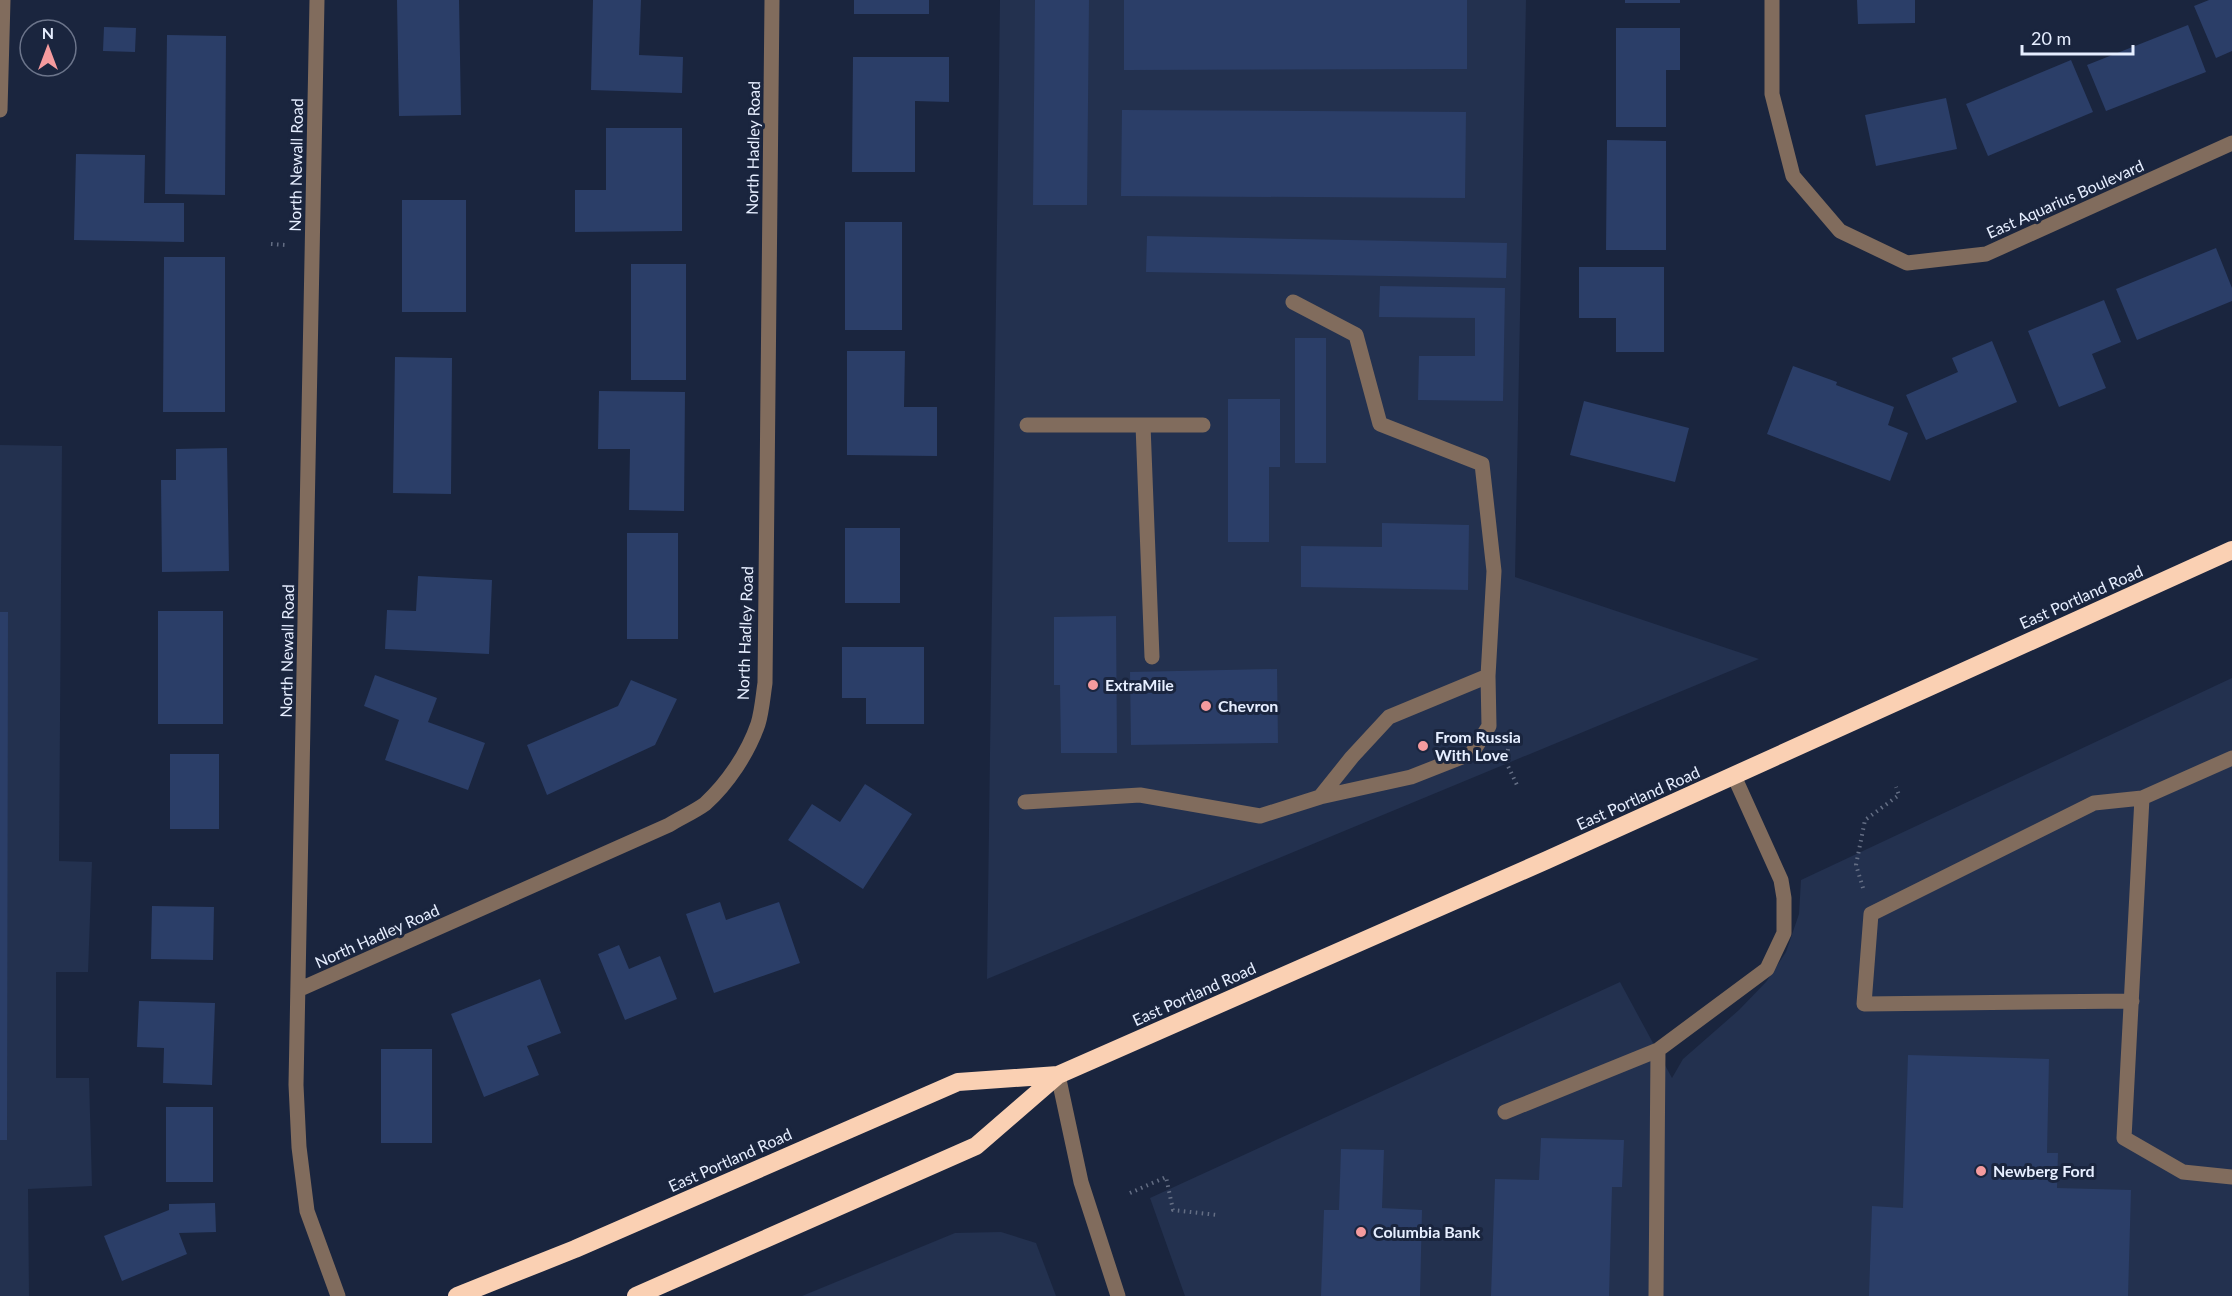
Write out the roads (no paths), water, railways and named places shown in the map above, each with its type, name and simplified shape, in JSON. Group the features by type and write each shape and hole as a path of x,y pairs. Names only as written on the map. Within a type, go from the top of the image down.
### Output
{"highway":[{"name":"East Portland Road","path":"636,1296 976,1146 1058,1075 1734,776 2232,550"},
{"name":"East Portland Road","path":"457,1296 575,1249 958,1082 1058,1075"}],"street":[{"path":"0,110 3,0"},
{"name":"North Newall Road","path":"317,0 296,1084 299,1147 307,1211 338,1296"},
{"name":"North Hadley Road","path":"298,990 669,825 704,805 728,778 748,745 758,723 765,683 772,0"},
{"name":"East Aquarius Boulevard","path":"1772,0 1772,94 1793,176 1840,231 1907,264 1986,254 2232,143"},
{"path":"1026,802 1140,795 1260,816 1320,797 1411,777 1472,753 1489,726 1488,676 1494,571 1482,464 1380,424 1356,335 1293,302"},
{"path":"1027,425 1203,425"},
{"path":"1143,425 1152,657"},
{"path":"1320,797 1352,757 1389,717 1488,676"},
{"path":"2132,1001 1864,1004 1871,914 2094,803 2142,798 2232,758"},
{"path":"1505,1112 1658,1050 1767,969 1784,933 1784,897 1781,880 1734,776"},
{"path":"2142,798 2124,1138 2183,1172 2232,1177"},
{"path":"1656,1296 1658,1050"},
{"path":"1058,1075 1081,1182 1118,1296"}],"place":[{"name":"ExtraMile","path":"1093,685"},
{"name":"Chevron","path":"1206,706"},
{"name":"From Russia With Love","path":"1423,746"},
{"name":"Newberg Ford","path":"1981,1171"},
{"name":"Columbia Bank","path":"1361,1232"}]}
